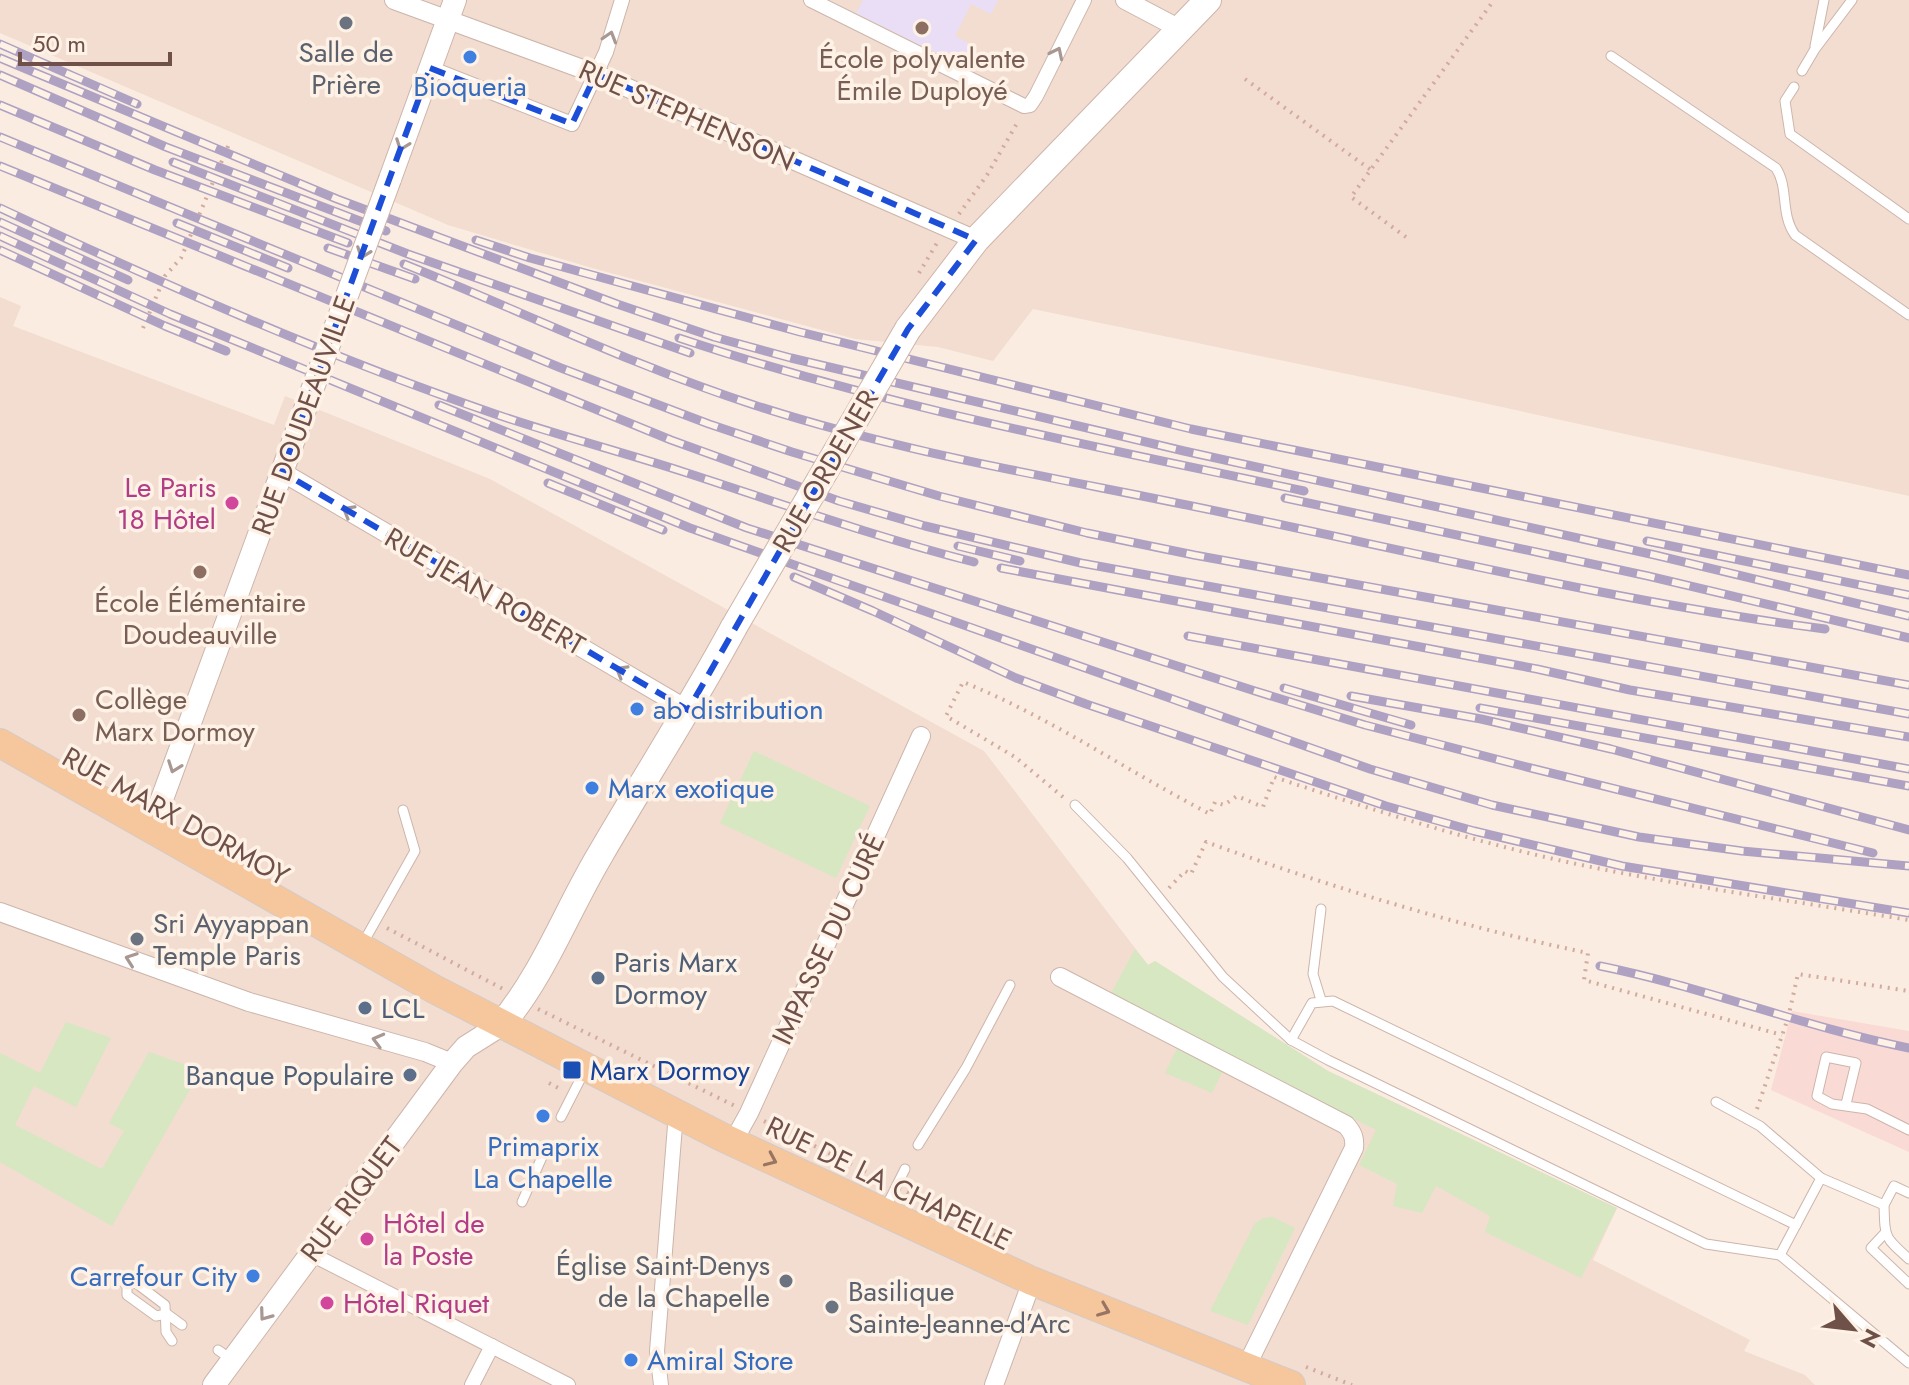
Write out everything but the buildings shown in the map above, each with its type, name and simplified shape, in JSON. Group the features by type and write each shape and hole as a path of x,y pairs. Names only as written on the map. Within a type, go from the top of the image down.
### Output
{"main road":[{"name":"RUE ORDENER","path":"501,1025 522,999 598,857 688,710 908,329 976,240 1208,0"},
{"name":"RUE MARX DORMOY","path":"0,743 501,1025"},
{"name":"RUE DE LA CHAPELLE","path":"501,1025 733,1142 890,1199 1032,1281 1246,1367 1293,1373"}],"street":[{"name":"RUE STEPHENSON","path":"394,0 451,10 976,240"},
{"path":"430,68 572,124 596,74 622,0"},
{"path":"811,0 1017,103 1030,105 1084,0"},
{"path":"1125,0 1180,29"},
{"name":"RUE DOUDEAUVILLE","path":"151,829 451,10"},
{"name":"RUE JEAN ROBERT","path":"282,472 688,710"},
{"name":"IMPASSE DU CURÉ","path":"733,1142 921,736"},
{"path":"0,912 249,1002 425,1052 452,1063"},
{"path":"1060,977 1351,1130 1355,1139 1354,1148 1246,1367"},
{"name":"RUE RIQUET","path":"212,1381 225,1355 452,1063 466,1047 501,1025"},
{"path":"661,1385 657,1351 676,1113"},
{"path":"321,1259 568,1385"},
{"path":"994,1385 1032,1281"},
{"path":"472,1385 492,1346"}],"lane":[{"path":"1815,49 1824,0"},
{"path":"1802,71 1852,0"},
{"path":"1611,56 1776,168 1783,179 1787,224 1795,235 1909,315"},
{"path":"1794,87 1785,101 1790,134 1909,219"},
{"path":"1075,805 1127,858 1223,977 1291,1040 1706,1244 1780,1255 1909,1363"},
{"path":"360,947 415,851 403,810"},
{"path":"1321,909 1313,974 1321,1000"},
{"path":"918,1145 966,1068 1010,985"},
{"path":"1291,1040 1312,1003 1333,1001 1796,1225"},
{"path":"1846,1104 1856,1063 1826,1057 1817,1096 1832,1104 1867,1109 1909,1130"},
{"path":"561,1117 587,1068"},
{"path":"1716,1102 1752,1122 1821,1178 1884,1205"},
{"path":"522,1202 542,1157"},
{"path":"890,1199 905,1169"},
{"path":"1780,1255 1821,1178"},
{"path":"1909,1193 1894,1186 1884,1205 1888,1240 1909,1259"},
{"path":"1885,1233 1871,1248 1909,1284"},
{"path":"115,1276 127,1285 136,1283 165,1305 165,1325 170,1338 181,1324 167,1314"}],"path":[{"path":"1406,237 1351,197 1494,0"},
{"path":"1245,79 1371,170"},
{"path":"954,221 1030,105"},
{"path":"143,328 165,276 181,258 229,144"},
{"path":"1075,805 1015,757 946,716 963,682 1039,717 1210,814 1215,802 1224,805 1237,796 1263,807 1274,777 1386,814 1565,861 1675,883 1909,920"},
{"path":"1158,897 1185,871 1191,874 1206,842 1321,884 1428,916 1588,953 1584,980 1782,1035"},
{"path":"375,922 522,999"},
{"path":"1752,1122 1766,1090 1798,974 1909,991"},
{"name":"RUE DE LA CHAPELLE","path":"522,999 555,1019 749,1113 890,1199 1007,1241"},
{"path":"1293,1373 1352,1385"}],"highlighted area":[{"path":"430,68 572,124 596,74 976,240 908,329 688,710 282,472"}],"shaded area":[{"path":"0,0 1909,0 1909,496 1410,387 1033,309 993,361 938,347 855,339 592,268 448,225 0,33"},
{"name":"École polyvalente Émile Duployé","path":"863,0 998,0 991,14 971,4 955,36 977,48 966,68 856,13"},
{"path":"0,297 21,306 13,326 274,425 285,396 490,479 984,751 1148,965 1155,961 1328,1071 1617,1208 1593,1260 1750,1340 1744,1351 1805,1375 1815,1385 0,1385"},
{"path":"1792,1011 1909,1031 1909,1152 1771,1090"}],"green space":[{"path":"754,751 870,806 836,878 720,823"},
{"path":"1135,949 1148,965 1155,961 1328,1071 1617,1208 1581,1278 1485,1232 1490,1216 1436,1186 1422,1213 1393,1206 1397,1184 1359,1165 1376,1130 1110,995"},
{"path":"66,1022 111,1038 76,1107 34,1086 15,1125 102,1169 124,1131 109,1123 149,1052 201,1070 112,1226 0,1162 0,1053 40,1073"},
{"path":"1179,1044 1225,1067 1212,1093 1165,1073"},
{"path":"1273,1217 1295,1228 1248,1325 1210,1311 1255,1223"}],"railway":[{"path":"0,44 137,104"},
{"path":"0,58 337,199 714,337 1184,451 1655,555 1909,616"},
{"path":"0,75 166,147 386,231"},
{"path":"0,105 155,170 348,243"},
{"path":"0,137 561,368 709,424 939,496 1087,533 1194,555 1909,685"},
{"path":"173,162 408,254 690,353"},
{"path":"0,166 671,440 839,501 925,526 1081,563 1909,714"},
{"path":"0,208 246,318 434,393 864,531 974,562"},
{"path":"0,222 128,280"},
{"path":"177,223 288,268"},
{"path":"0,236 170,314 690,528 1370,769 1492,805 1639,837 1742,851 1909,866"},
{"path":"476,240 530,258 800,332 1191,429 1909,575"},
{"path":"328,248 415,279"},
{"path":"0,250 226,351"},
{"path":"404,264 621,356 709,390 812,423 990,466 1452,562 1675,606 1825,629"},
{"path":"679,338 911,404 1304,491"},
{"path":"439,405 747,528 1255,691 1365,725 1873,853"},
{"path":"548,483 663,530"},
{"path":"1285,498 1648,576 1909,638"},
{"path":"1647,541 1909,595"},
{"path":"958,546 1020,561"},
{"path":"1001,568 1537,669 1630,690 1909,737"},
{"path":"794,577 1016,678 1386,806 1474,831 1622,866 1909,913"},
{"path":"1188,636 1909,769"},
{"path":"1284,688 1411,725"},
{"path":"1351,696 1481,719 1611,749 1909,830"},
{"path":"1480,708 1909,786"},
{"path":"1600,966 1909,1048"}],"place":[{"name":"Salle de Prière","path":"346,23"},
{"name":"École polyvalente Émile Duployé","path":"922,28"},
{"name":"Bioqueria","path":"470,57"},
{"name":"Le Paris 18 Hôtel","path":"232,503"},
{"name":"École Élémentaire Doudeauville","path":"200,572"},
{"name":"ab distribution","path":"637,709"},
{"name":"Collège Marx Dormoy","path":"79,715"},
{"name":"Marx exotique","path":"592,788"},
{"name":"Sri Ayyappan Temple Paris","path":"137,939"},
{"name":"Paris Marx Dormoy","path":"598,978"},
{"name":"LCL","path":"365,1008"},
{"name":"Marx Dormoy","path":"572,1070"},
{"name":"Banque Populaire","path":"410,1075"},
{"name":"Primaprix La Chapelle","path":"543,1116"},
{"name":"Hôtel de la Poste","path":"367,1239"},
{"name":"Carrefour City","path":"253,1276"},
{"name":"Église Saint-Denys de la Chapelle","path":"786,1281"},
{"name":"Hôtel Riquet","path":"327,1303"},
{"name":"Basilique Sainte-Jeanne-d’Arc","path":"832,1307"},
{"name":"Amiral Store","path":"631,1360"}]}
